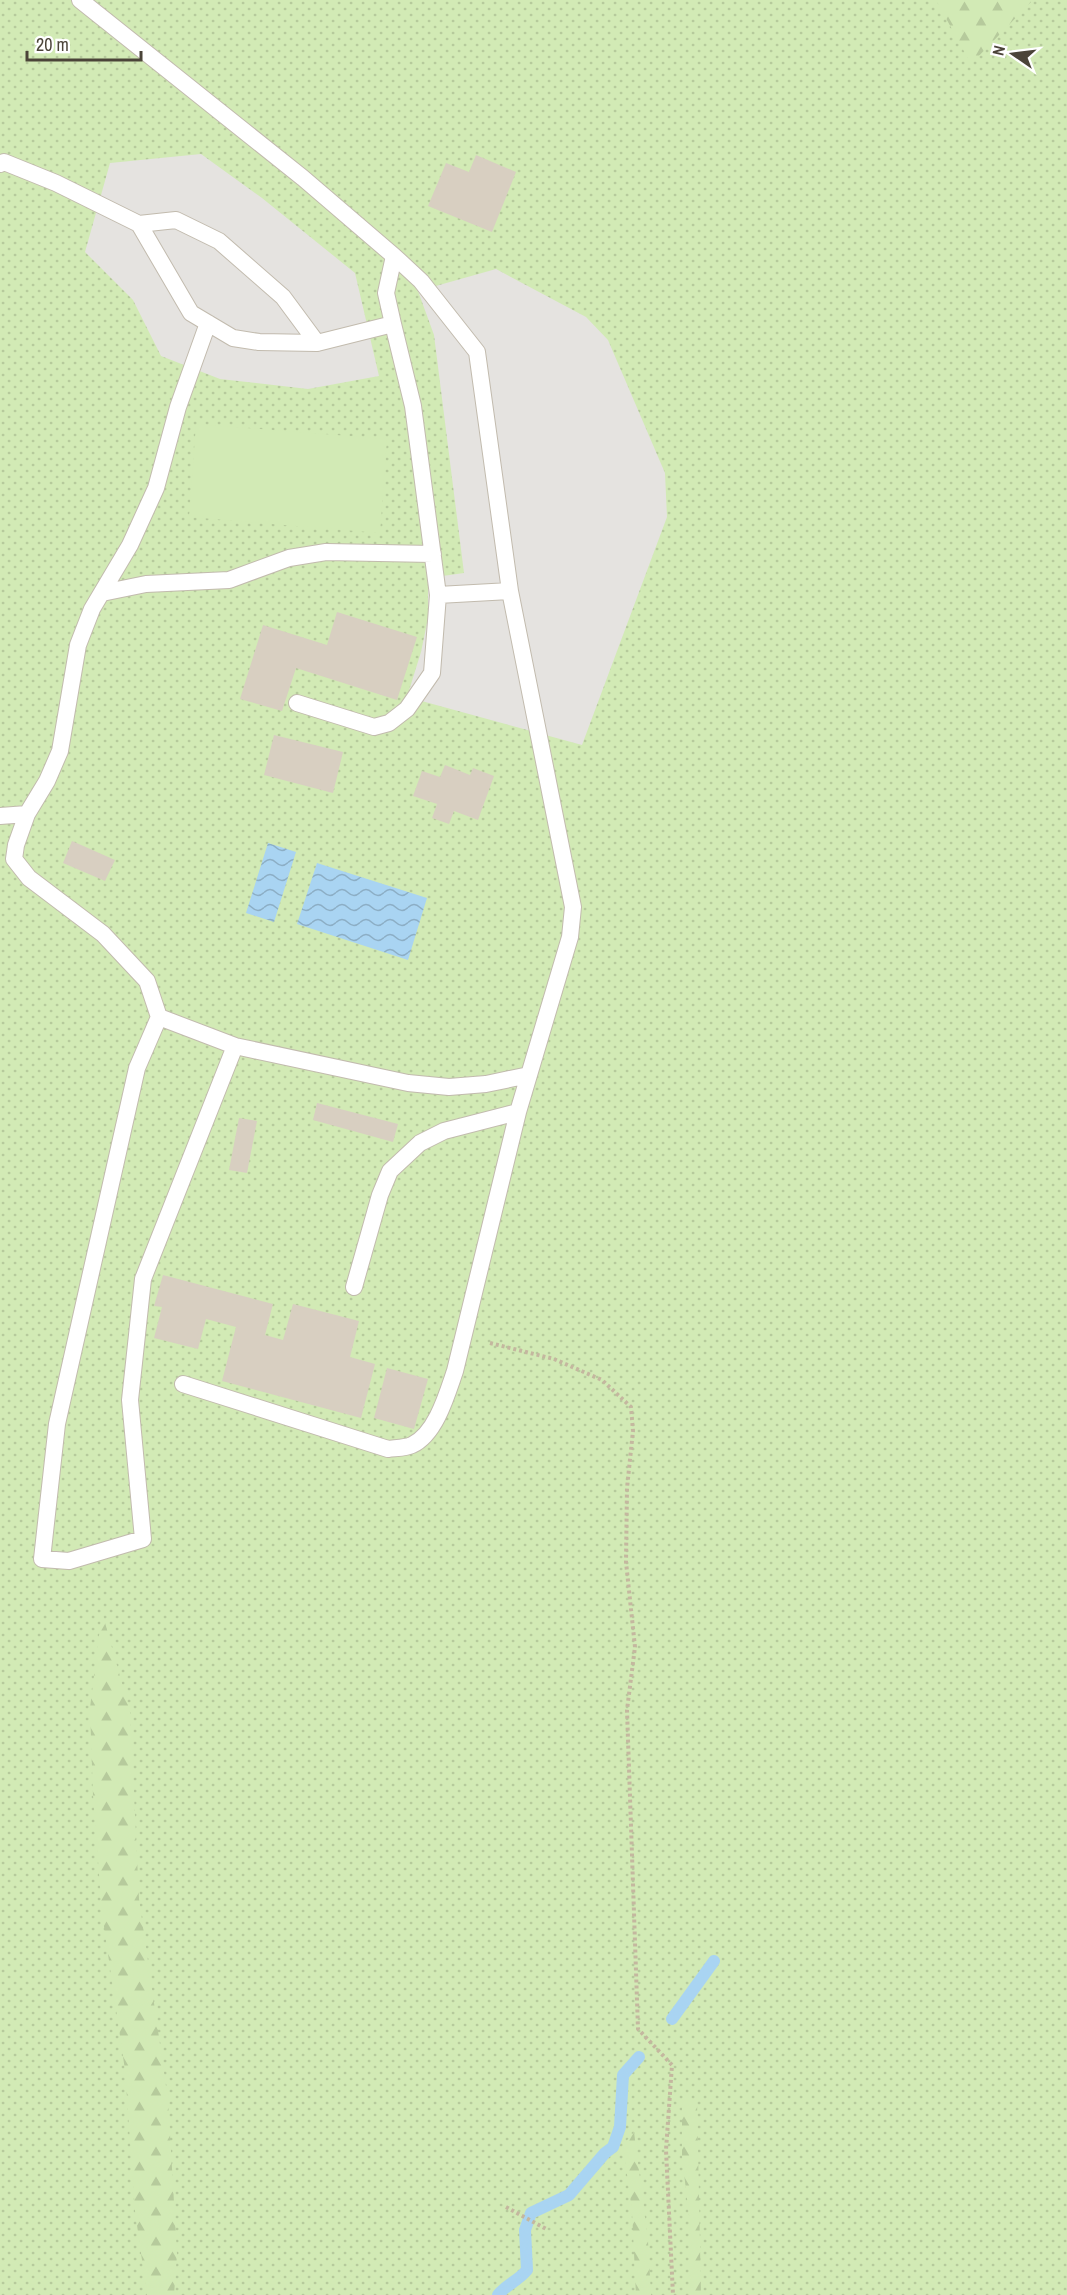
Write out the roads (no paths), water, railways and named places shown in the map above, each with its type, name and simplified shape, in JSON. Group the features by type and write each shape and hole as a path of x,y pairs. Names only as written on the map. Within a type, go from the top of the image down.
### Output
{"lane":[{"path":"80,0 303,178 394,256 421,281 477,352 510,591 573,907 570,937 518,1112 464,1336 443,1408 427,1433 412,1445 388,1449 183,1383"},
{"path":"0,164 4,162 56,183 139,224 176,220 219,241 283,297 317,343"},
{"path":"139,224 191,313 233,338 259,342 317,343 393,324"},
{"path":"297,703 374,727 389,723 407,709 432,672 438,595 413,406 386,293 394,256"},
{"path":"208,323 178,407 156,488 130,545 92,609 78,645 60,751 47,782 27,814 16,845 14,859 29,878 103,934 147,981 159,1017 137,1068 57,1424 42,1559 69,1560 144,1539 129,1400 143,1279 235,1046"},
{"path":"102,593 146,584 230,580 289,558 326,552 433,554"},
{"path":"438,595 510,591"},
{"path":"0,816 27,814"},
{"path":"159,1017 235,1046 418,1084 449,1087 486,1084 529,1075"},
{"path":"354,1287 380,1195 390,1172 420,1143 444,1131 518,1112"}],"water":[{"path":"268,843 296,852 274,922 246,913"},
{"path":"317,863 427,898 408,960 297,924"}],"waterway":[{"path":"672,2019 714,1961"},
{"path":"498,2295 527,2270 525,2230 531,2213 569,2195 605,2153 613,2147 620,2127 623,2075 639,2057"}]}
